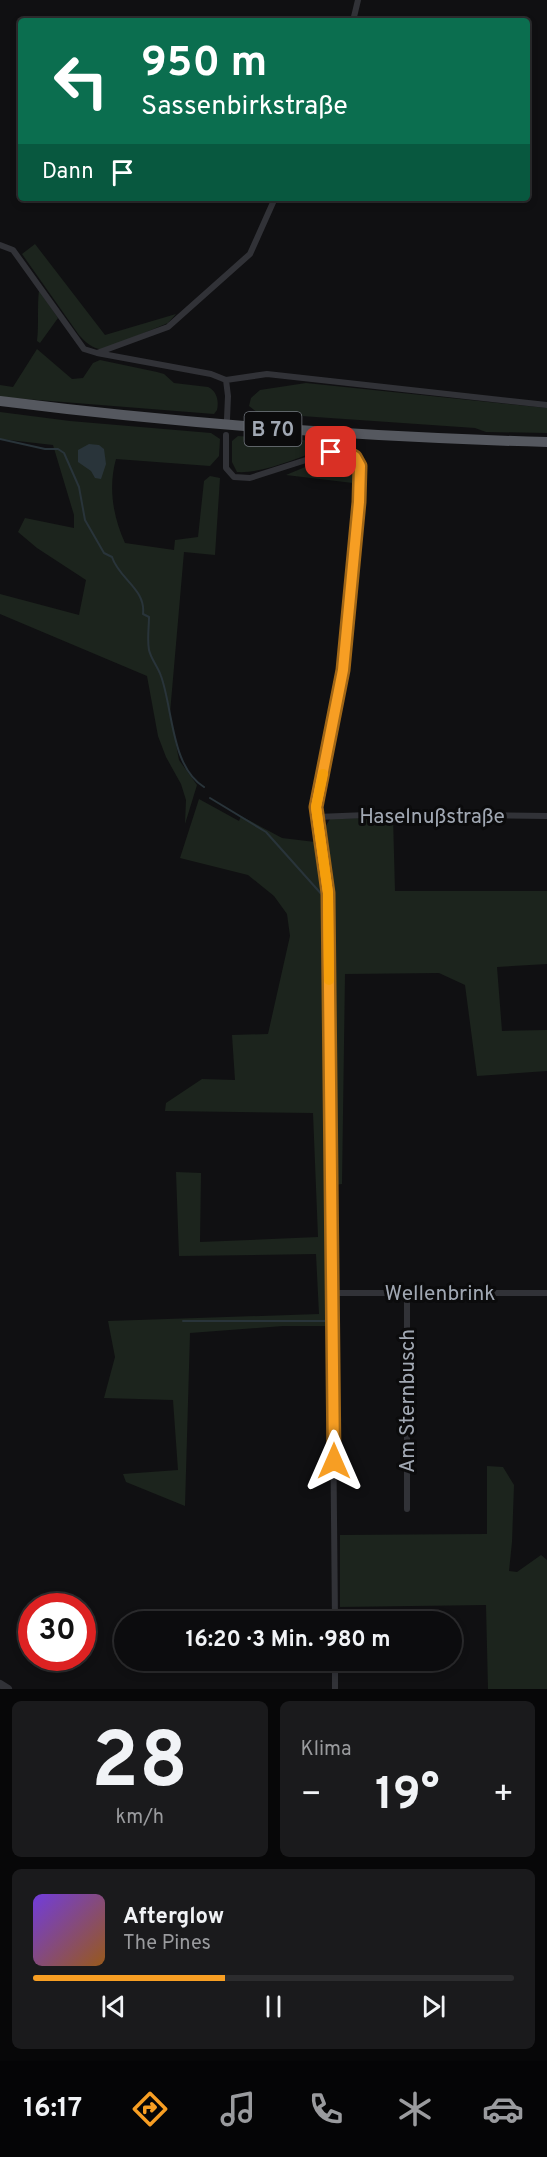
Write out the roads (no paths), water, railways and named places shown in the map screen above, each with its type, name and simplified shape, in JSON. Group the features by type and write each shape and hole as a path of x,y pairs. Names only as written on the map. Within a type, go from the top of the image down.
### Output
{"highway":[{"name":"B 70","path":"0,401 241,427 547,442"}],"street":[{"path":"354,18 358,0"},
{"path":"97,353 168,327 250,254 274,201"},
{"path":"0,245 13,250 84,350 211,374 226,380 267,374 547,405"},
{"path":"226,380 227,419"},
{"path":"226,435 226,468 234,477 250,478 343,450 355,457 360,466 359,502 343,670 316,807 328,893 335,1611"},
{"name":"Haselnußstraße","path":"317,817 392,814 547,816"},
{"name":"Wellenbrink","path":"333,1293 547,1293"},
{"name":"Am Sternbusch","path":"407,1294 407,1509"},
{"path":"335,1671 335,1689"},
{"path":"0,1684 8,1689"}],"waterway":[{"path":"0,439 45,449 58,449 64,453 79,487 85,520 104,553 112,557 115,565 136,591 143,605 143,614 149,617 149,650 165,689 179,752 193,778 204,787"},
{"path":"210,798 266,832 324,897 325,1031"},
{"path":"323,834 331,882 332,925"},
{"path":"332,934 334,1028"},
{"path":"325,1044 326,1123"},
{"path":"335,1047 337,1201"},
{"path":"326,1133 327,1241"},
{"path":"183,1321 325,1321 327,1319 327,1250"}]}
